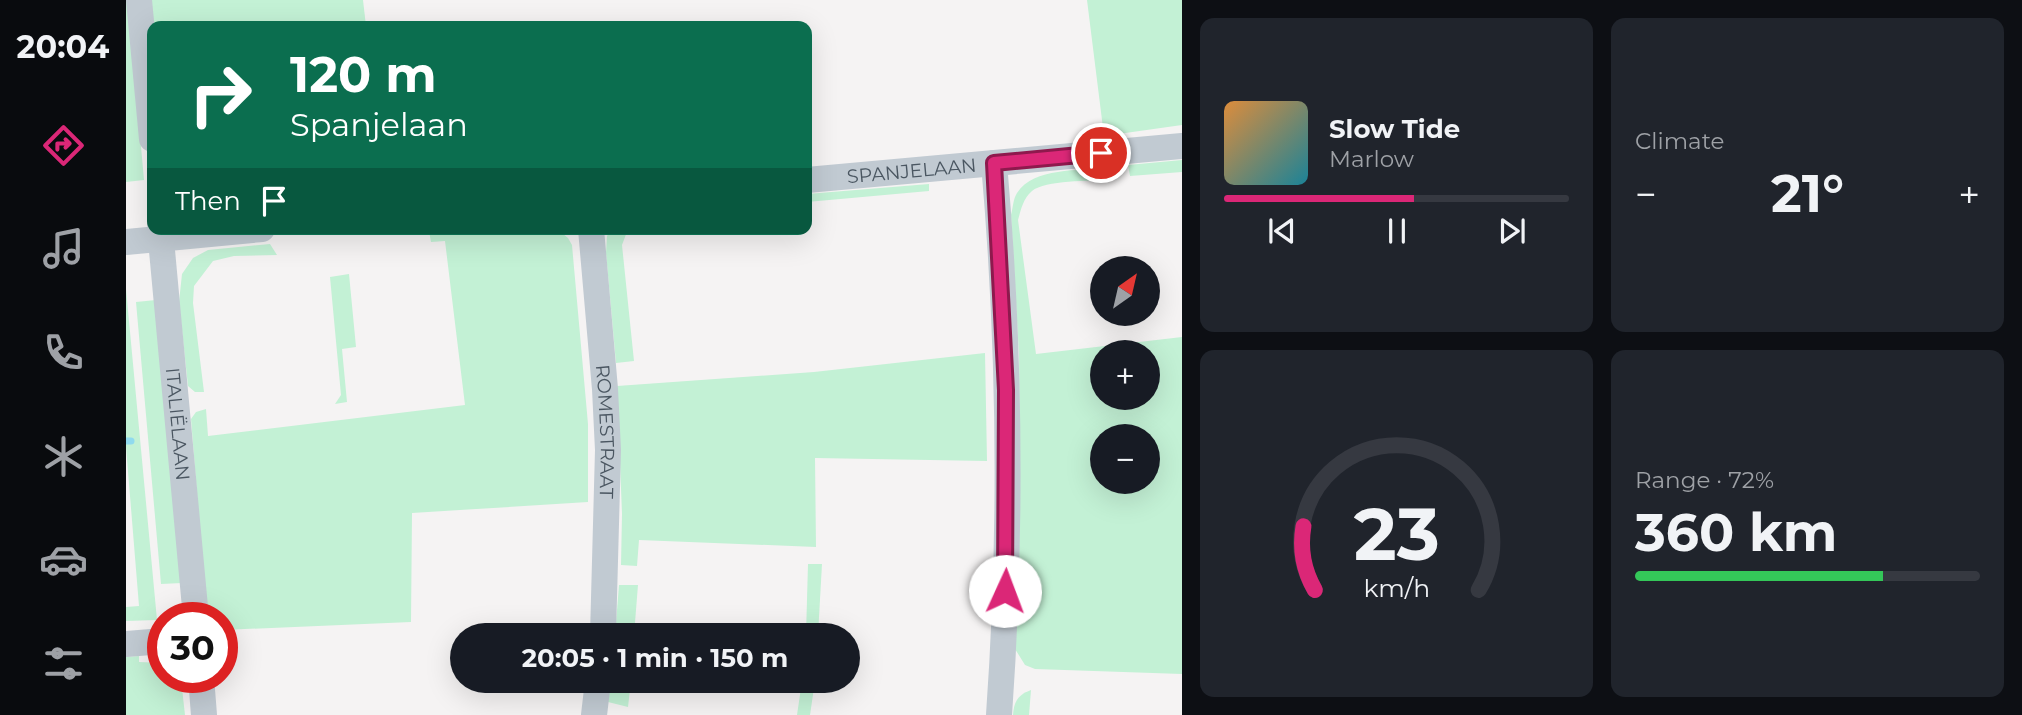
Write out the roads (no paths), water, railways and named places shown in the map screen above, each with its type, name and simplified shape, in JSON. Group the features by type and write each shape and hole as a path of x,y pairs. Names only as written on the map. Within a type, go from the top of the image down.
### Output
{"street":[{"path":"139,0 147,86"},
{"name":"SPANJELAAN","path":"812,180 1182,146"},
{"path":"994,163 1006,390 1006,565 999,715"},
{"path":"126,242 156,235"},
{"name":"ITALIËLAAN","path":"160,235 194,602"},
{"name":"ROMESTRAAT","path":"591,235 608,450 603,623"},
{"path":"126,644 147,642"},
{"path":"202,693 204,715"},
{"path":"594,715 597,693"}],"waterway":[{"path":"126,441 131,441"}]}
